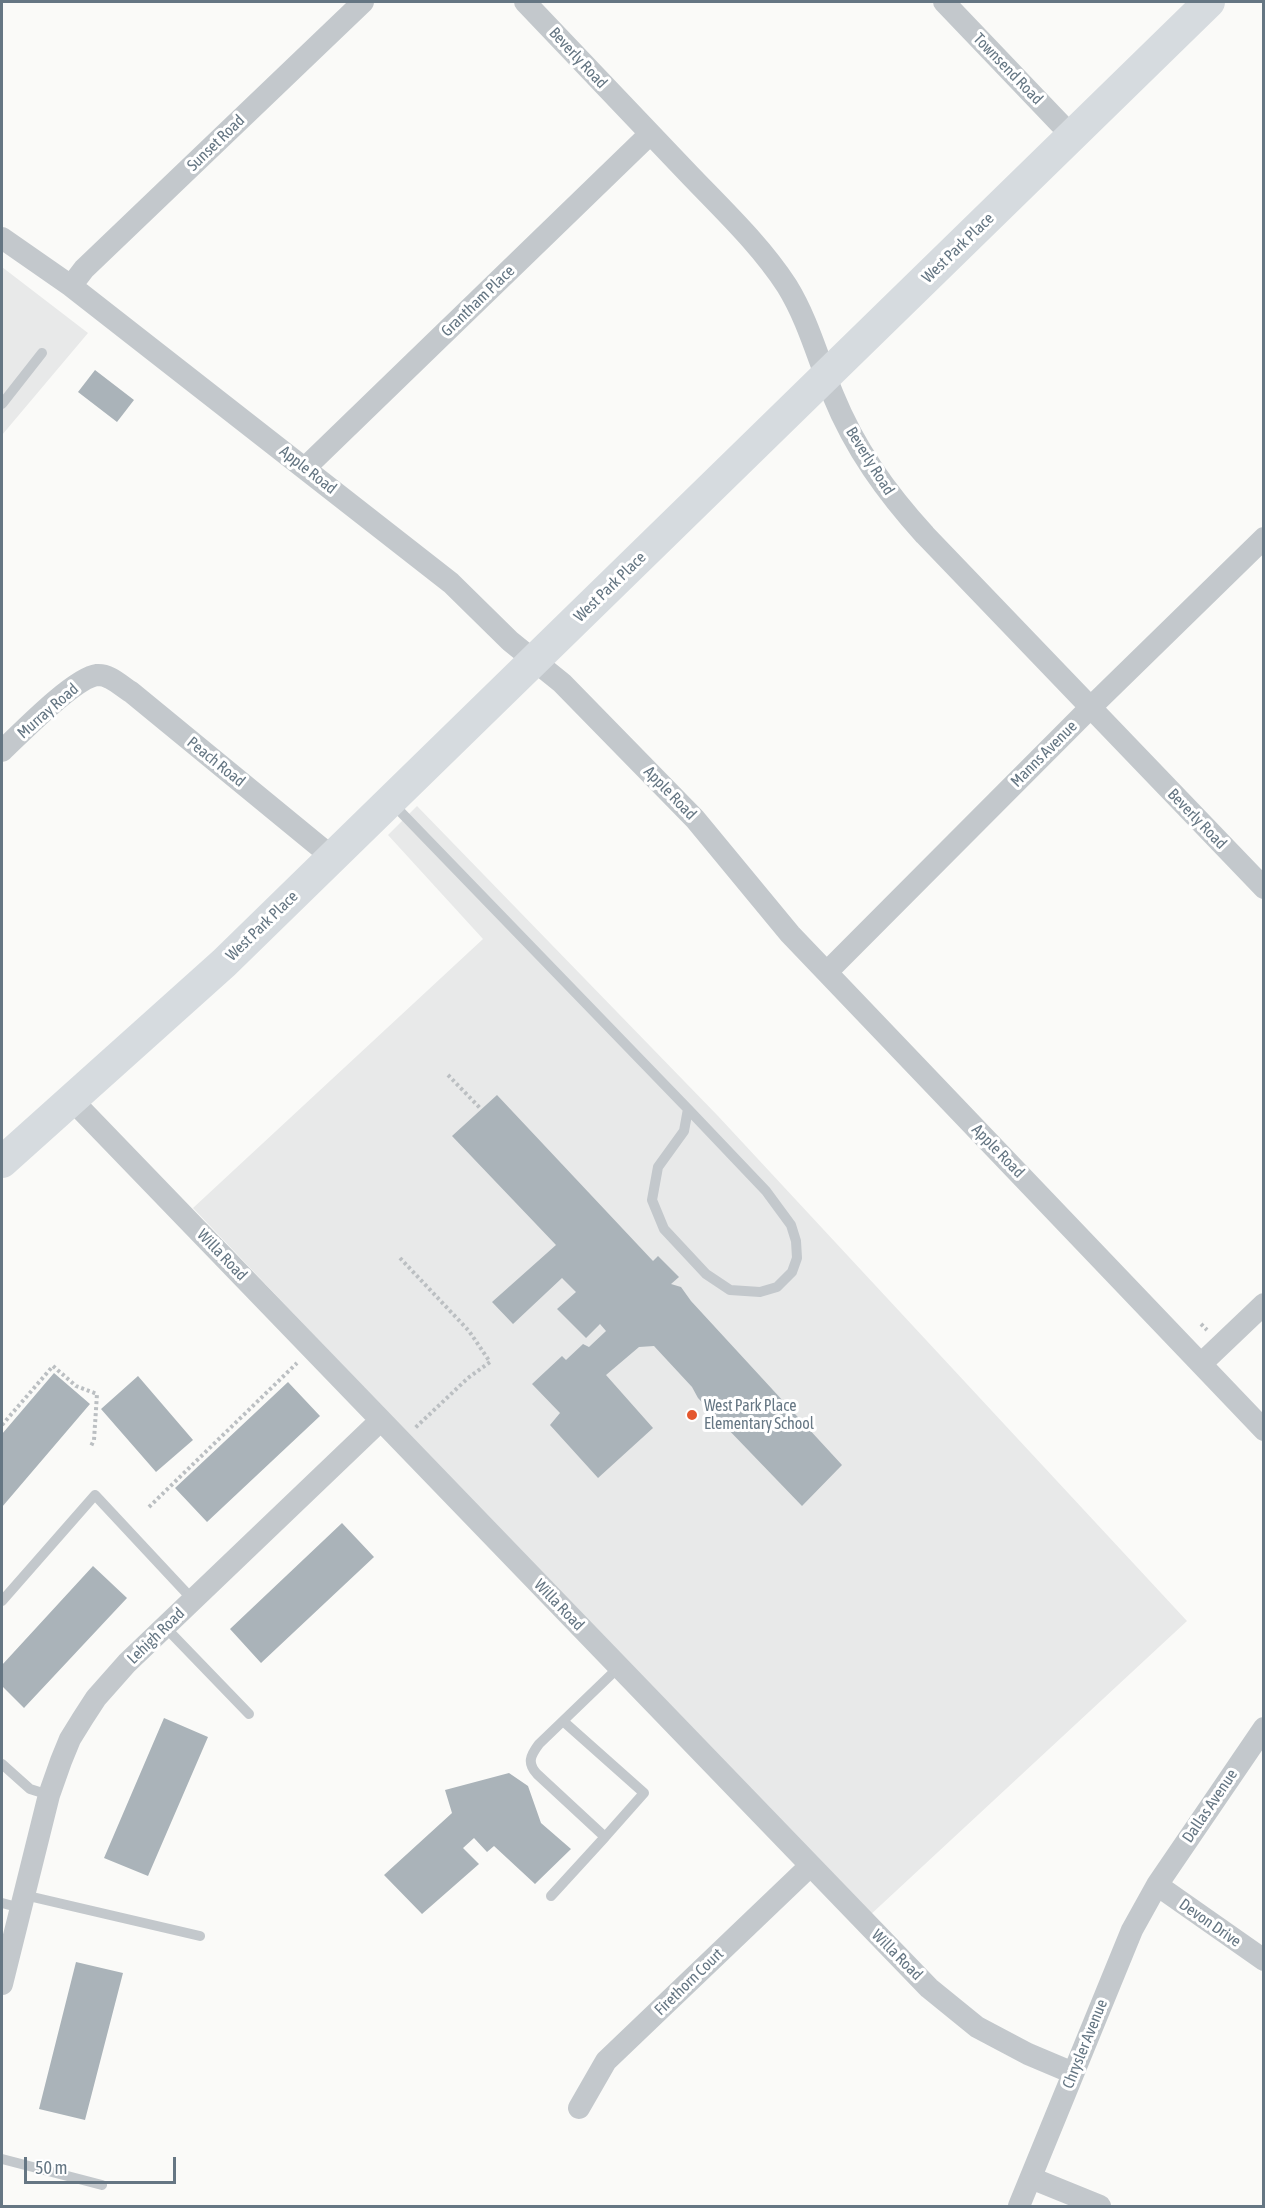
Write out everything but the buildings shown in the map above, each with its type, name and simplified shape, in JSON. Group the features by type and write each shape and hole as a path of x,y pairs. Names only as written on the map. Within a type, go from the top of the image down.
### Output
{"street":[{"name":"Sunset Road","path":"71,286 84,269 363,2"},
{"name":"Beverly Road","path":"525,2 736,224 776,270 802,315 854,439 891,497 1263,888"},
{"name":"Townsend Road","path":"944,2 1072,136"},
{"name":"West Park Place","path":"2,1162 224,963 1209,2"},
{"name":"Grantham Place","path":"305,468 650,134"},
{"name":"Apple Road","path":"2,238 71,286 451,583 510,641 562,683 695,819 748,885 827,972 1263,1430"},
{"name":"Manns Avenue","path":"827,972 1090,707 1263,538"},
{"name":"Murray Road","path":"2,751 77,683 97,675"},
{"name":"Peach Road","path":"97,675 107,676 130,692 332,857"},
{"name":"Willa Road","path":"72,1100 922,1981 961,2015 998,2040 1073,2073"},
{"path":"1201,1364 1263,1304"},
{"name":"Lehigh Road","path":"2,1984 15,1902 49,1795 70,1739 89,1708 115,1676 381,1420"},
{"name":"Dallas Avenue","path":"1157,1885 1263,1728"},
{"name":"Firethorn Court","path":"579,2108 606,2061 810,1866"},
{"name":"Devon Drive","path":"1157,1885 1263,1960"},
{"name":"Chrysler Avenue","path":"1019,2206 1132,1930 1157,1885"},
{"path":"1031,2178 1100,2206"}],"lane":[{"path":"2,404 42,353"},
{"path":"390,801 688,1109 766,1191 791,1225 796,1241 796,1258 792,1272 777,1287 760,1292 730,1290 706,1274 664,1229 652,1200 658,1167 684,1131 688,1109"},
{"path":"2,1601 96,1495 193,1600"},
{"path":"165,1627 249,1714"},
{"path":"605,1837 537,1774 530,1764 530,1758 539,1744 619,1667"},
{"path":"551,1896 644,1794 563,1721"},
{"path":"2,1764 30,1790 49,1795"},
{"path":"15,1902 200,1936"},
{"path":"2,2159 102,2185"}],"path":[{"path":"448,1075 481,1109"},
{"path":"400,1258 469,1331 490,1362 468,1378 415,1429"},
{"path":"149,1507 298,1362"},
{"path":"2,1425 52,1366 75,1386 97,1394 93,1440 90,1448"}],"shaded area":[{"path":"2,267 88,333 2,435"},
{"name":"West Park Place Elementary School","path":"417,806 718,1116 1187,1621 868,1917 193,1208 483,939 388,835"}],"place":[{"name":"West Park Place Elementary School","path":"692,1415"}]}
